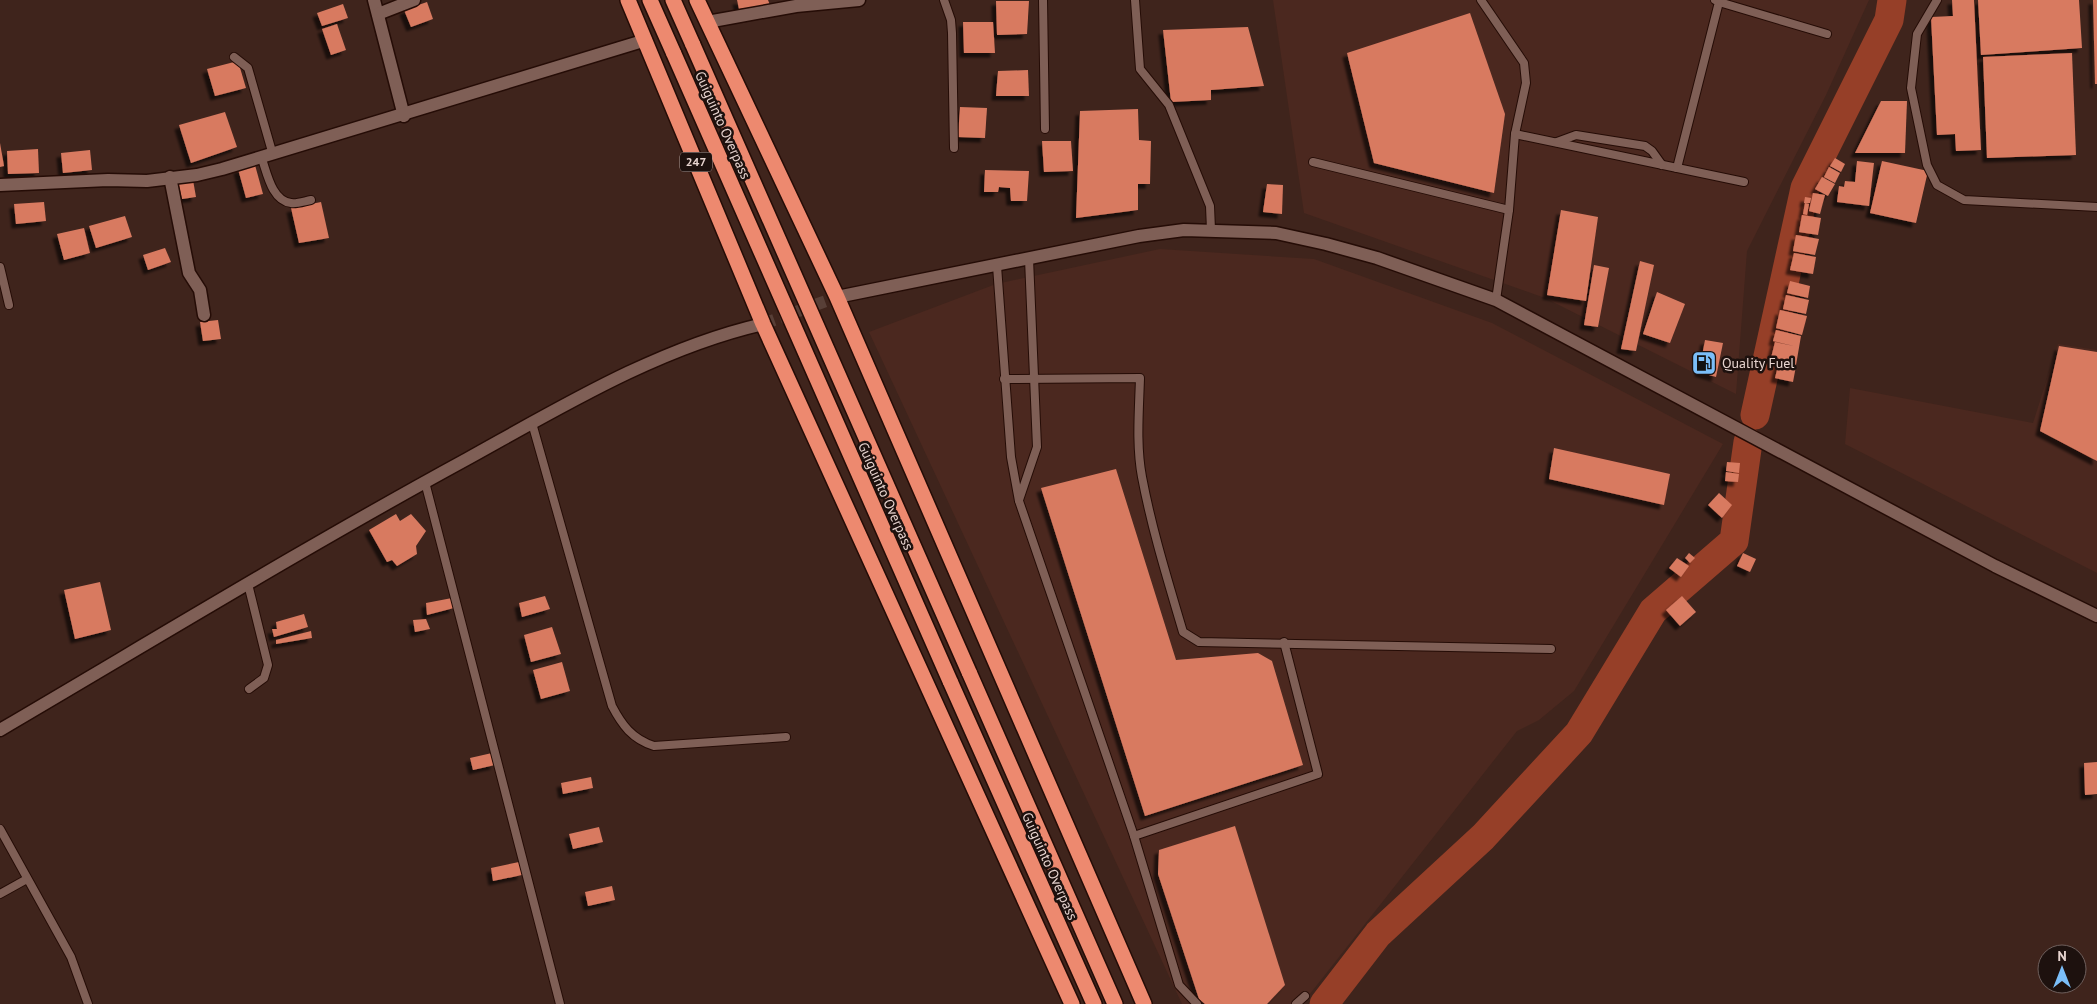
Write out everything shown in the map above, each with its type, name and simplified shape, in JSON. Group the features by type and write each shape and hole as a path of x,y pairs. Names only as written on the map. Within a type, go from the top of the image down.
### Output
{"highway":[{"name":"247","path":"628,0 763,324"},
{"name":"Guiguinto Overpass","path":"650,0 1094,1004"},
{"name":"Guiguinto Overpass","path":"673,0 1115,1004"},
{"path":"698,0 837,296 1144,1004"},
{"path":"763,324 1072,1004"}],"main road":[{"path":"374,0 404,116"},
{"path":"378,14 414,0"},
{"path":"707,22 796,3 859,0"},
{"path":"0,185 108,180 147,181 197,175 268,157 646,40"},
{"path":"170,177 190,273 200,290 204,315"},
{"path":"837,296 997,266 1139,236 1184,230 1276,233 1326,244 1377,258 1496,300 1995,566 2097,616"},
{"path":"0,730 248,584 532,423 650,363 733,331 763,324"}],"lane":[{"path":"944,0 951,20 952,33 954,148"},
{"path":"1044,0 1045,129"},
{"path":"1135,0 1140,69 1169,105 1210,206 1211,230"},
{"path":"1481,0 1524,63 1526,84 1515,134 1509,210 1496,300"},
{"path":"1937,0 1917,34 1911,88 1927,165 1937,185 1964,200 2097,207"},
{"path":"1677,168 1717,1 1827,34"},
{"path":"234,57 248,68 268,157 272,186 284,201 292,203 311,200"},
{"path":"1515,134 1744,182"},
{"path":"1557,142 1576,135 1645,146 1652,151 1662,165"},
{"path":"1313,162 1509,210"},
{"path":"1018,502 1037,447 1029,259"},
{"path":"997,266 1011,458 1018,502 1134,836 1179,985 1197,1004"},
{"path":"0,267 9,305"},
{"path":"1004,379 1140,378 1138,432 1142,476 1157,543 1183,632 1199,642 1284,642 1551,649"},
{"path":"532,423 612,706 623,726 640,742 654,746 786,737"},
{"path":"425,482 560,1004"},
{"path":"248,584 268,665 264,678 249,689"},
{"path":"1134,836 1318,774 1284,642"},
{"path":"0,829 71,957 88,1004"},
{"path":"0,894 27,879"},
{"path":"1296,1004 1305,996"}],"shaded area":[{"path":"1273,0 1869,0 1826,95 1747,251 1736,394 1545,298 1304,213"},
{"path":"1160,249 1314,259 1492,323 1723,444 1574,691 1539,720 1517,731 1302,1004 1182,1004 869,332 996,284"},
{"path":"2058,344 2097,350 2097,573 1845,444 1850,388 2033,423"}],"building":[{"path":"737,0 768,0 770,5 739,9"},
{"path":"1952,0 1974,0 1981,150 1956,151 1955,134 1937,135 1931,17 1953,16"},
{"path":"1978,0 2079,0 2082,48 1981,55"},
{"path":"2093,0 2097,0 2097,84 2095,84"},
{"path":"996,1 1029,1 1027,34 997,35"},
{"path":"427,2 433,19 411,27 404,10"},
{"path":"343,4 348,18 322,26 317,13"},
{"path":"1470,13 1505,114 1494,193 1374,163 1347,53"},
{"path":"963,22 993,22 995,53 964,53"},
{"path":"337,24 346,50 331,55 322,29"},
{"path":"1248,27 1264,86 1211,90 1211,100 1171,102 1163,30"},
{"path":"2072,53 2076,155 1987,158 1983,57"},
{"path":"238,61 246,88 215,96 207,69"},
{"path":"1028,70 1029,96 996,96 998,71"},
{"path":"1881,101 1907,101 1905,153 1855,153"},
{"path":"960,107 987,108 985,138 958,137"},
{"path":"1138,109 1139,140 1151,141 1150,184 1138,184 1138,210 1076,218 1080,111"},
{"path":"225,112 237,147 191,163 179,125"},
{"path":"1042,141 1071,141 1073,171 1044,172"},
{"path":"0,143 4,166 0,167"},
{"path":"38,149 39,173 8,174 7,151"},
{"path":"90,150 92,170 63,173 61,153"},
{"path":"1835,158 1845,164 1841,172 1830,166"},
{"path":"1857,161 1874,163 1869,206 1837,202 1839,186 1844,187 1845,181 1855,182"},
{"path":"1882,161 1928,171 1916,223 1870,213"},
{"path":"255,165 263,194 246,198 238,169"},
{"path":"1829,167 1840,173 1835,183 1824,177"},
{"path":"985,170 1029,171 1027,201 1011,201 1010,188 999,187 998,192 984,192"},
{"path":"1822,177 1835,184 1828,196 1815,189"},
{"path":"193,180 196,197 182,199 178,181"},
{"path":"1267,184 1283,185 1282,214 1263,212"},
{"path":"1813,193 1825,195 1820,214 1809,211"},
{"path":"1805,197 1811,198 1810,203 1804,203"},
{"path":"44,202 46,221 16,224 14,204"},
{"path":"321,202 329,238 299,243 291,208"},
{"path":"1805,203 1809,204 1807,215 1803,214"},
{"path":"1561,210 1598,217 1586,301 1547,295"},
{"path":"1802,215 1821,218 1818,235 1799,232"},
{"path":"125,216 132,237 96,248 89,226"},
{"path":"84,228 90,253 64,260 57,234"},
{"path":"1796,235 1819,239 1815,255 1793,251"},
{"path":"165,248 171,262 148,270 143,255"},
{"path":"1794,253 1816,257 1813,274 1790,270"},
{"path":"1640,261 1654,265 1636,351 1621,349"},
{"path":"1594,265 1609,268 1598,327 1584,325"},
{"path":"1790,281 1810,286 1808,298 1787,293"},
{"path":"1657,292 1685,304 1670,343 1643,334"},
{"path":"1786,295 1809,300 1806,314 1783,309"},
{"path":"1780,310 1807,316 1802,335 1776,328"},
{"path":"218,320 221,339 203,341 200,322"},
{"path":"1776,330 1801,336 1796,365 1771,358 1775,342 1794,346 1773,341"},
{"path":"1705,340 1723,343 1716,377 1699,372"},
{"path":"2059,346 2097,352 2097,461 2040,431"},
{"path":"1779,362 1796,366 1793,382 1775,378"},
{"path":"1554,448 1670,474 1664,505 1549,479"},
{"path":"1727,462 1740,463 1739,473 1726,471"},
{"path":"1116,469 1176,660 1258,653 1272,661 1303,765 1145,816 1041,488"},
{"path":"1726,472 1739,474 1738,482 1725,481"},
{"path":"1719,493 1732,505 1722,518 1708,505"},
{"path":"396,514 400,521 411,514 426,531 416,546 417,554 397,566 392,560 387,562 369,530"},
{"path":"1689,553 1695,558 1690,563 1685,558"},
{"path":"1743,553 1756,559 1750,572 1737,566"},
{"path":"1677,558 1689,566 1681,577 1669,568"},
{"path":"100,582 111,630 75,639 64,590"},
{"path":"545,596 550,609 522,617 519,603"},
{"path":"1682,596 1696,612 1680,626 1666,610"},
{"path":"452,598 454,608 427,615 426,603"},
{"path":"304,614 308,627 274,637 272,629 277,629 276,622"},
{"path":"426,619 430,629 415,632 413,620"},
{"path":"552,627 561,654 531,662 524,635"},
{"path":"311,631 312,638 276,644 276,640"},
{"path":"562,662 570,691 541,699 533,670"},
{"path":"492,753 495,765 473,770 470,758"},
{"path":"2097,762 2097,794 2085,795 2084,763"},
{"path":"591,777 593,788 563,794 561,783"},
{"path":"1235,826 1285,985 1267,1004 1205,1004 1199,999 1158,874 1159,850"},
{"path":"599,827 603,842 573,849 569,834"},
{"path":"519,862 522,875 493,881 491,868"},
{"path":"612,886 615,900 588,906 585,892"}],"waterway":[{"path":"1755,415 1805,188 1889,20 1892,0"},
{"path":"1324,1004 1378,934 1483,837 1579,733 1653,611 1734,541 1748,442"}],"tunnel":[{"path":"763,324 837,297"}],"place":[{"name":"Quality Fuel","path":"1704,363"}]}
